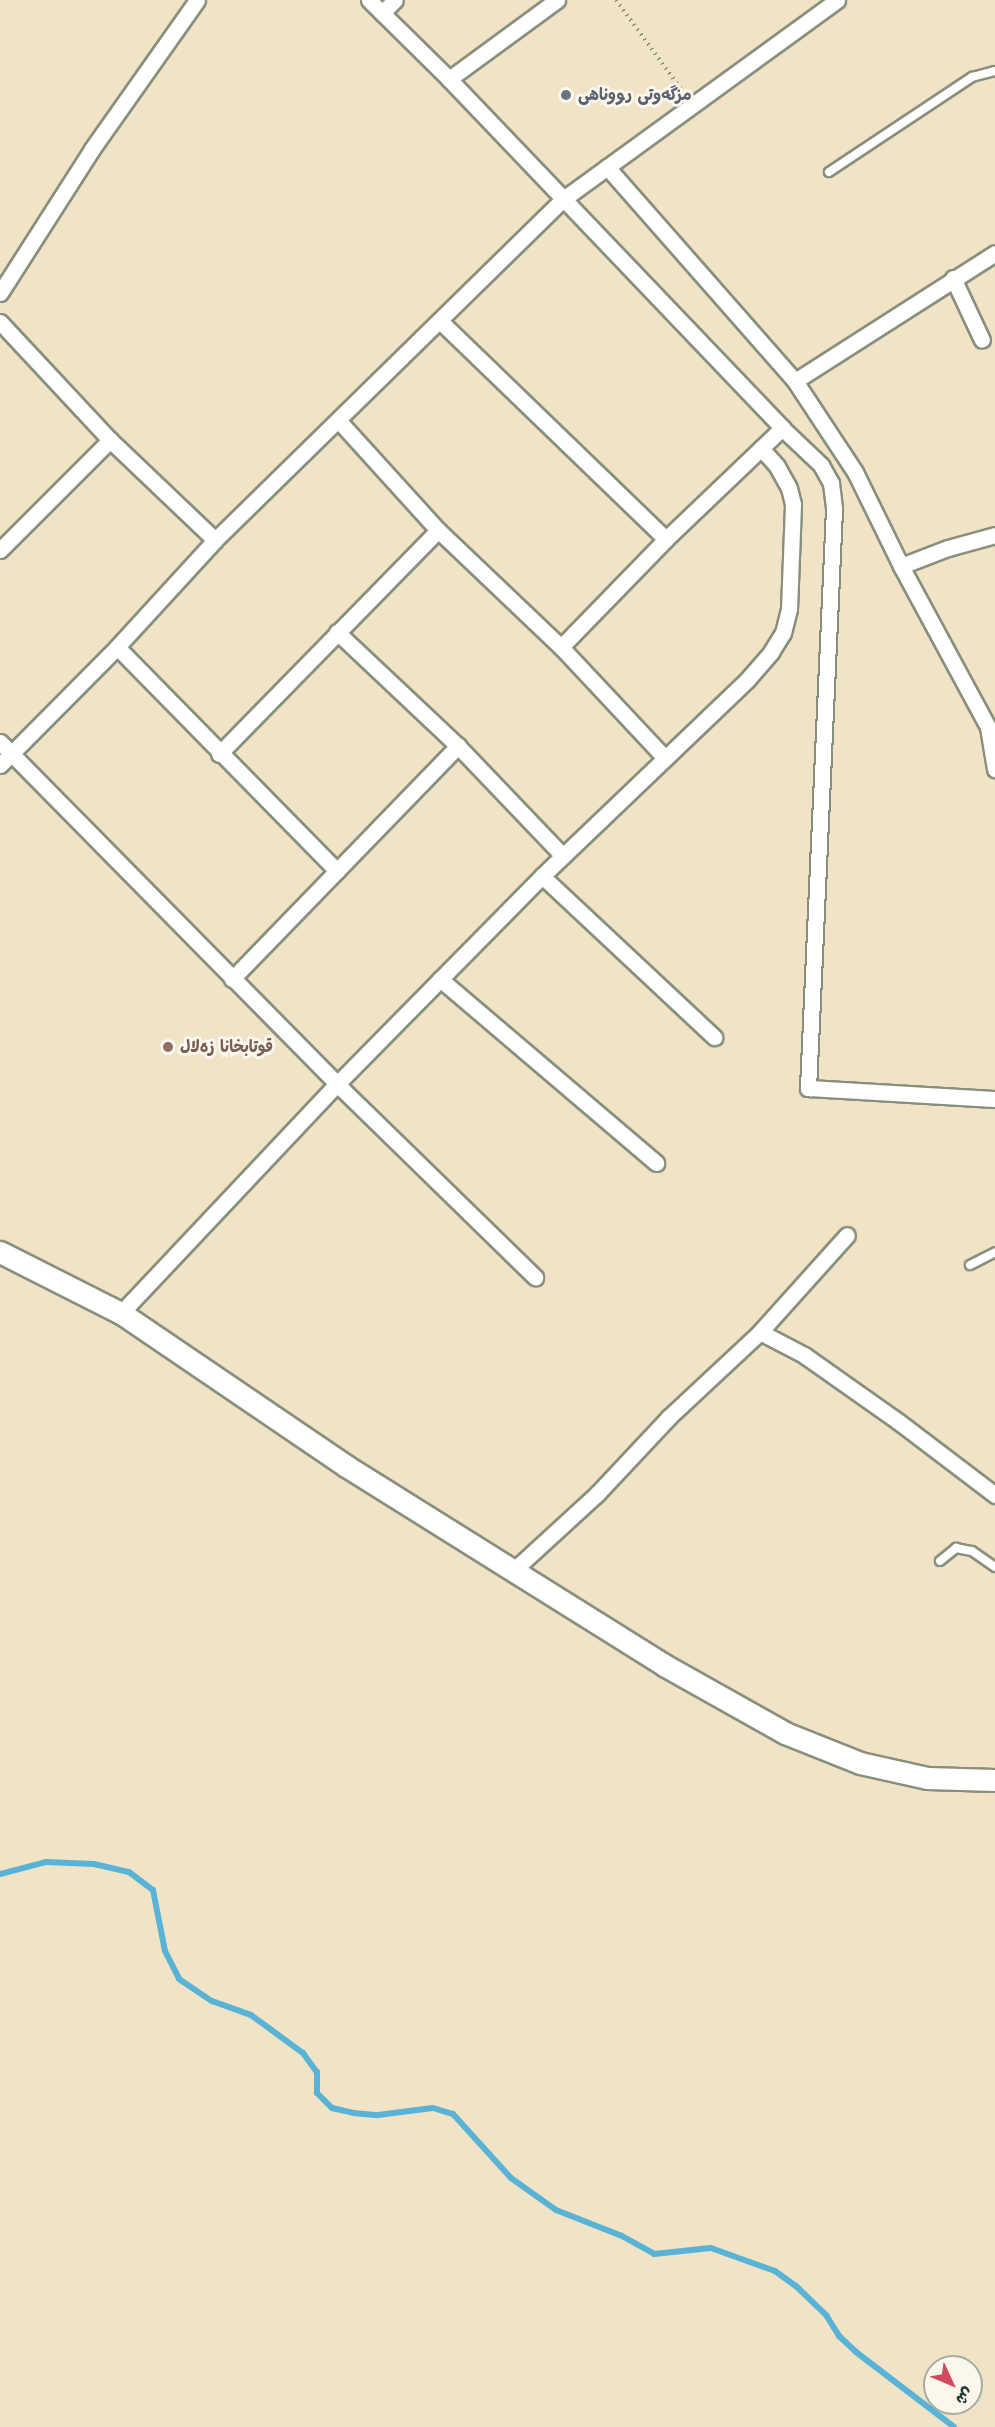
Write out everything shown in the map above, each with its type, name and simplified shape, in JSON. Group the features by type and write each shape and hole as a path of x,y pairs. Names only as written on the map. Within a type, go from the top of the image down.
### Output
{"main road":[{"path":"0,1252 121,1313 346,1466 664,1665 785,1733 860,1763 927,1778 995,1780"}],"street":[{"path":"0,293 92,149 197,0"},
{"path":"369,0 450,79 562,200 782,428 821,465 831,483 834,509 808,1088 995,1099"},
{"path":"381,13 395,0"},
{"path":"450,79 557,0"},
{"path":"0,765 117,647 215,540 562,200 837,0"},
{"path":"607,167 795,381 855,472 901,566 988,727 995,769"},
{"path":"795,381 995,253"},
{"path":"953,278 982,340"},
{"path":"440,321 666,539"},
{"path":"0,322 110,440 215,540"},
{"path":"339,421 438,530 561,647 665,758"},
{"path":"561,647 666,539 782,428"},
{"path":"0,550 110,440"},
{"path":"121,1313 337,1084 440,979 542,876 747,680 771,652 783,633 789,609 793,504 789,488 777,466 761,448"},
{"path":"219,753 438,530"},
{"path":"901,566 948,548 995,535"},
{"path":"336,632 458,746 563,856"},
{"path":"117,647 337,871"},
{"path":"0,741 232,979 535,1277"},
{"path":"232,979 458,746"},
{"path":"542,876 714,1037"},
{"path":"440,979 656,1164"},
{"path":"514,1570 597,1494 669,1416 760,1332 847,1235"},
{"path":"760,1332 804,1355 900,1422 995,1496"}],"lane":[{"path":"829,172 972,77 995,71"},
{"path":"970,1265 995,1252"},
{"path":"940,1560 956,1548 972,1551 995,1567"}],"path":[{"path":"616,0 693,105"}],"waterway":[{"path":"0,1874 46,1862 94,1864 129,1872 153,1890 165,1951 179,1979 212,2001 251,2015 303,2053 317,2072 317,2093 332,2108 378,2115 433,2108 453,2114 511,2178 556,2210 622,2236 654,2254 711,2248 775,2271 796,2286 826,2315 839,2336 856,2352 954,2427"}],"place":[{"name":"مزگەوتی رووناهی","path":"566,95"},
{"name":"قوتابخانا زەلال","path":"168,1047"}]}
